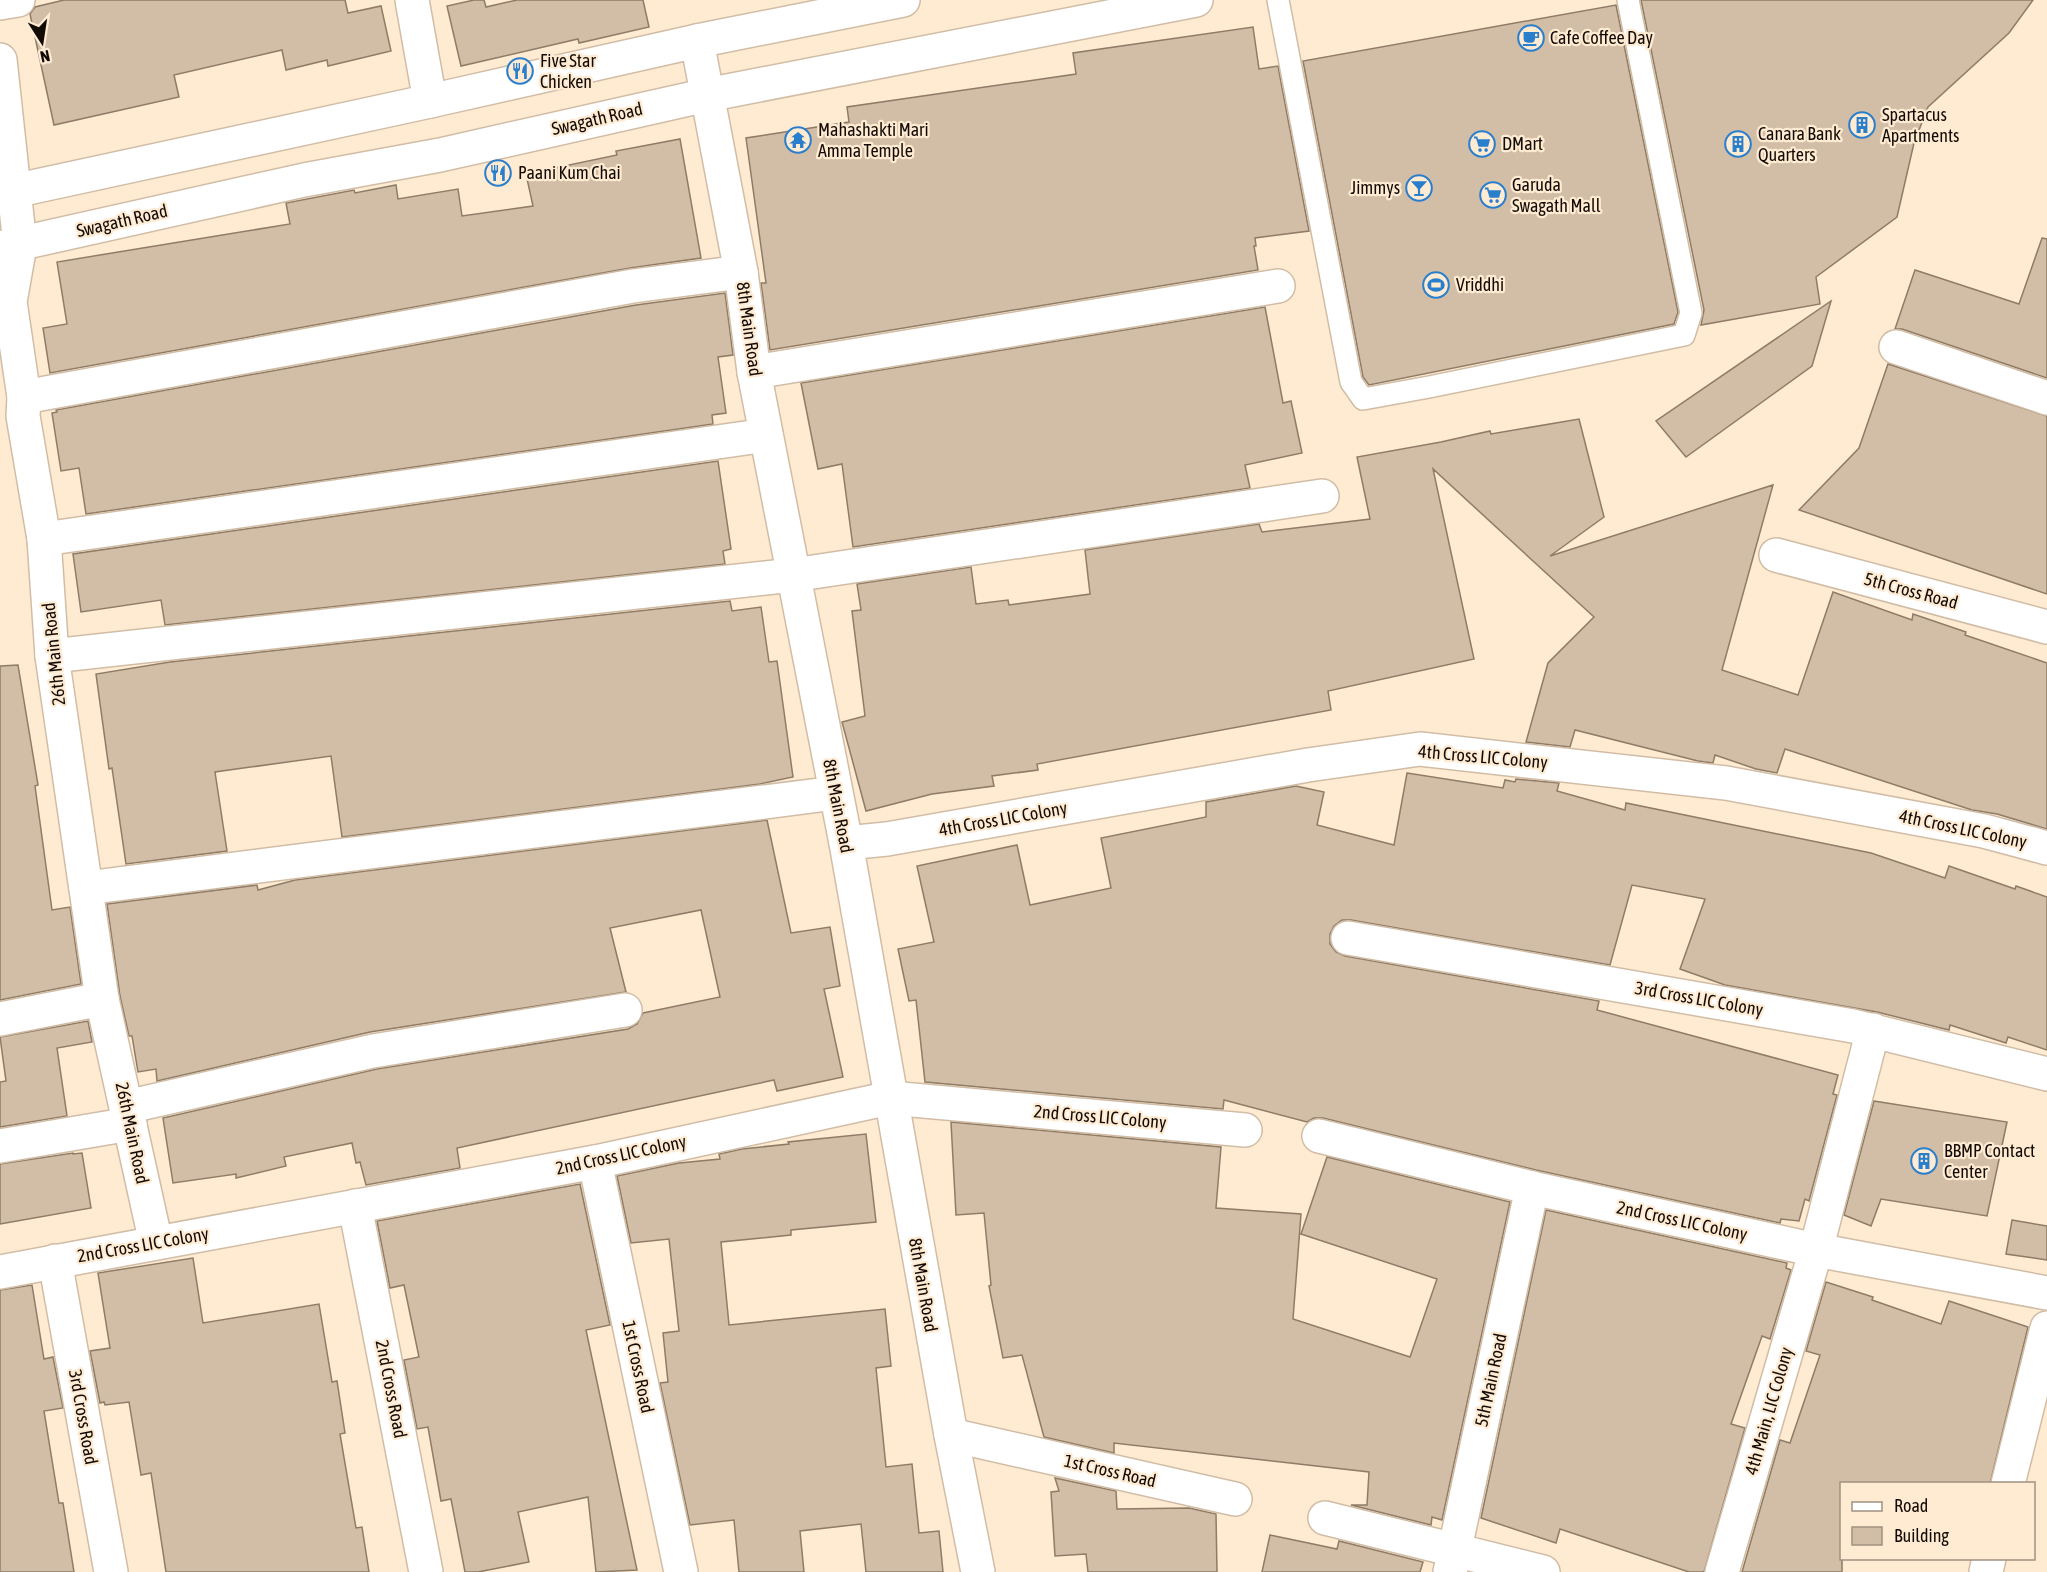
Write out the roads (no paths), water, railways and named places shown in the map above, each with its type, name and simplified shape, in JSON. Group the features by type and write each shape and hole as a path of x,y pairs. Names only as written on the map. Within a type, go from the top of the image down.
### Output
{"street":[{"path":"0,3 18,0"},
{"path":"412,0 430,101"},
{"path":"7,192 697,41 823,8 903,0"},
{"name":"Swagath Road","path":"10,246 304,180 440,155 707,94 1196,0"},
{"name":"8th Main Road","path":"697,41 741,272 754,372 846,843 951,1435 978,1572"},
{"name":"26th Main Road","path":"0,60 10,246 5,295 16,410 44,539 52,656 102,999 156,1243"},
{"path":"16,410 633,286 741,272"},
{"path":"754,372 1278,286"},
{"path":"1896,347 2047,398"},
{"path":"44,539 766,435"},
{"path":"52,656 793,575 1322,496"},
{"name":"5th Cross Road","path":"1776,555 2047,627"},
{"name":"4th Cross LIC Colony","path":"846,843 887,839 1297,767 1420,749 1726,783 1984,831 2047,848"},
{"path":"86,888 836,793"},
{"name":"3rd Cross LIC Colony","path":"1348,938 1873,1030 2047,1074"},
{"path":"0,1019 102,999"},
{"path":"0,1146 373,1051 625,1010"},
{"name":"4th Main, LIC Colony","path":"1722,1572 1816,1250 1873,1030"},
{"name":"2nd Cross LIC Colony","path":"0,1272 595,1162 890,1098 1245,1130"},
{"name":"2nd Cross LIC Colony","path":"1319,1136 1532,1188 1816,1250 2047,1293"},
{"name":"1st Cross Road","path":"595,1162 681,1572"},
{"name":"5th Main Road","path":"1452,1561 1532,1188"},
{"name":"2nd Cross Road","path":"355,1206 426,1572"},
{"name":"3rd Cross Road","path":"56,1261 111,1572"},
{"path":"2008,1482 2047,1328"},
{"name":"1st Cross Road","path":"951,1435 1235,1499"},
{"path":"1325,1518 1452,1561 1543,1572"}],"lane":[{"path":"1278,0 1351,382 1363,399 1439,386 1684,335 1691,313 1628,0"}],"place":[{"name":"Cafe Coffee Day","path":"1531,38"},
{"name":"Five Star Chicken","path":"520,71"},
{"name":"Spartacus Apartments","path":"1862,125"},
{"name":"Mahashakti Mari Amma Temple","path":"798,140"},
{"name":"DMart","path":"1482,144"},
{"name":"Canara Bank Quarters","path":"1738,144"},
{"name":"Paani Kum Chai","path":"498,173"},
{"name":"Jimmys","path":"1419,188"},
{"name":"Garuda Swagath Mall","path":"1493,195"},
{"name":"Vriddhi","path":"1436,285"},
{"name":"BBMP Contact Center","path":"1924,1161"}]}
